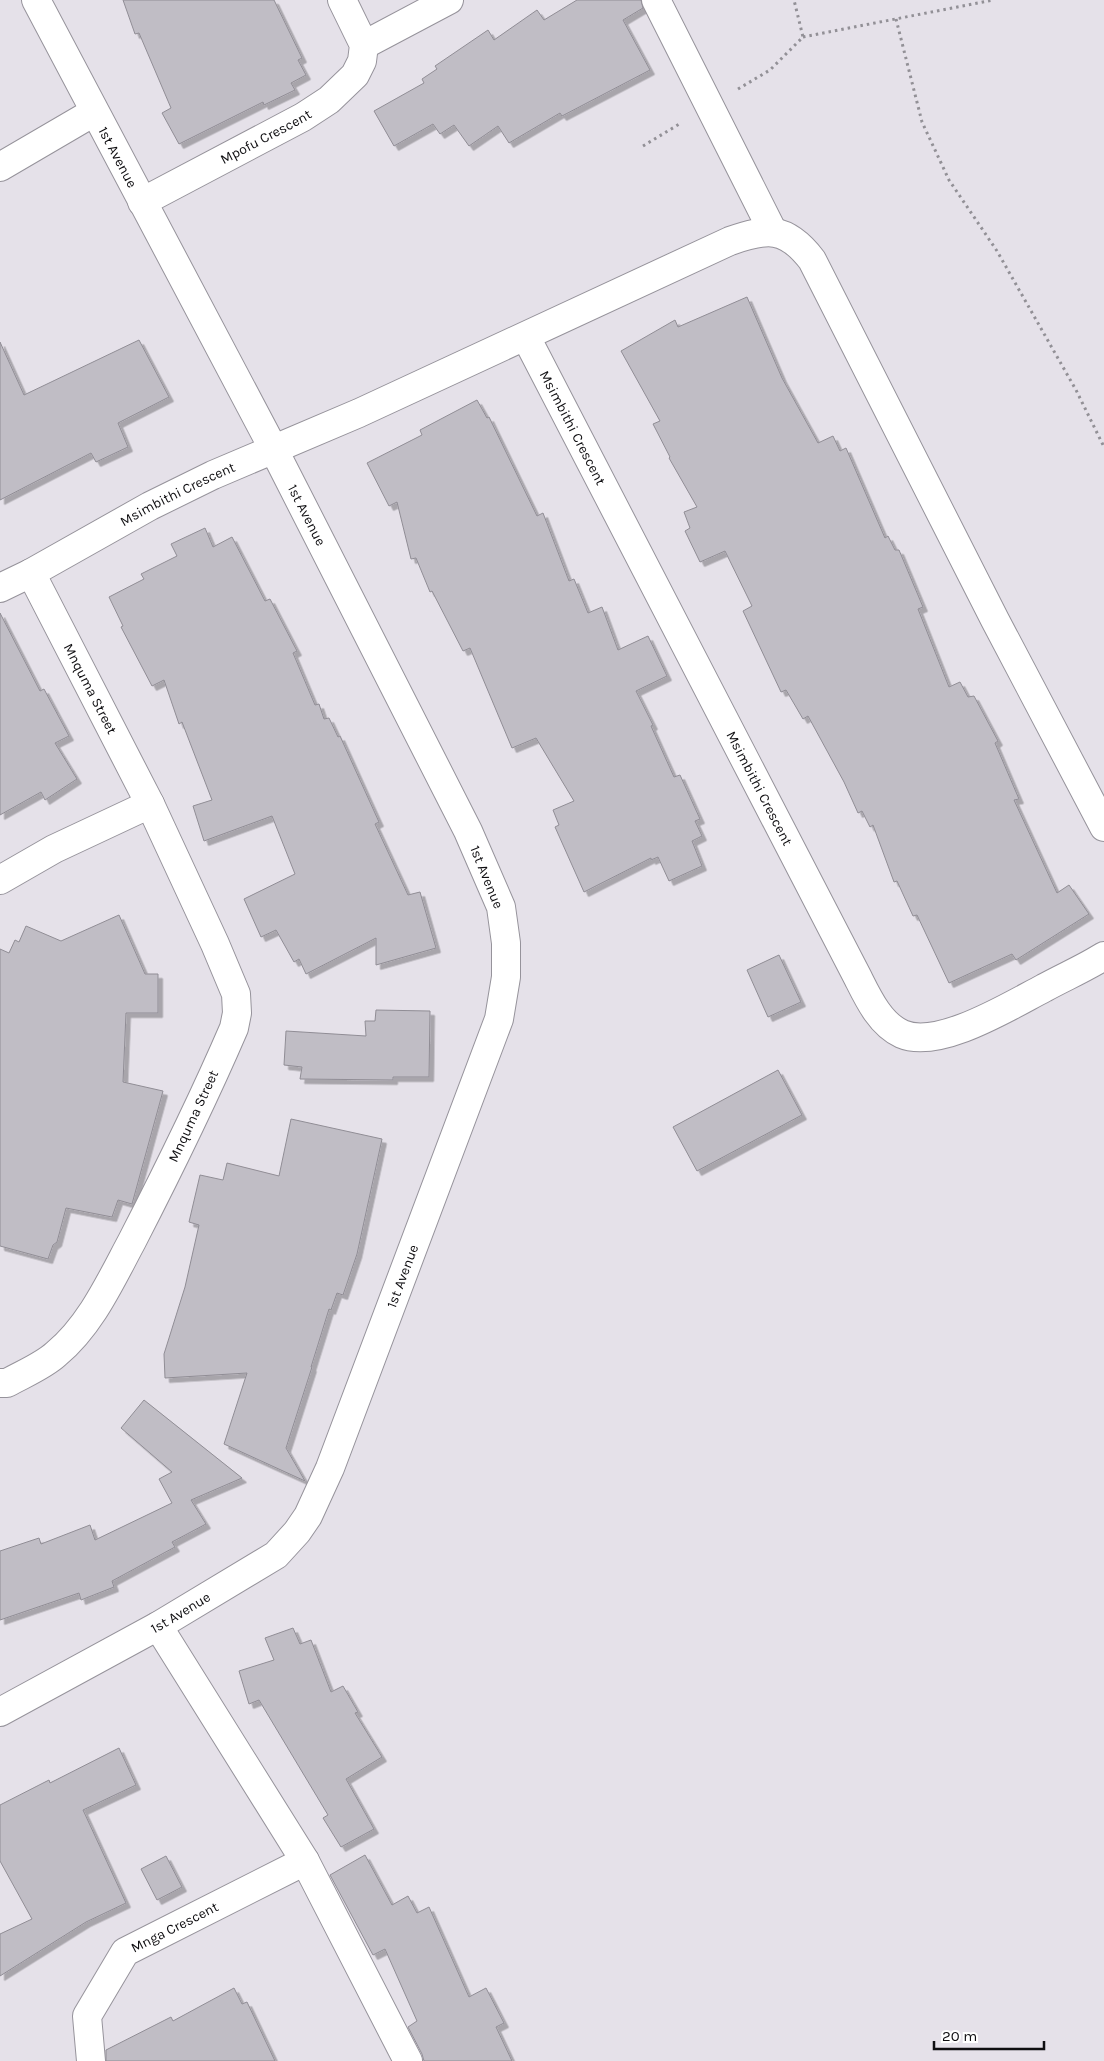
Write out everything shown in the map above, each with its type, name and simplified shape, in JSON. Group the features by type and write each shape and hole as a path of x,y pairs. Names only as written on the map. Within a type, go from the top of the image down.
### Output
{"street":[{"name":"1st Avenue","path":"0,1712 158,1626 276,1555 297,1532 308,1516 330,1468 500,1019 506,977 506,943 501,907 468,830 274,450 36,0"},
{"path":"342,0 364,45 449,0"},
{"path":"656,0 773,232"},
{"name":"Mpofu Crescent","path":"142,202 303,117 329,100 355,75 362,61 364,45"},
{"path":"0,167 94,112"},
{"name":"Msimbithi Crescent","path":"0,588 31,573 150,506 213,475 274,450 526,337 730,241 755,232 773,232 788,236 802,247 812,260 995,620 1104,826"},
{"name":"Msimbithi Crescent","path":"526,337 858,978 871,1002 888,1025 903,1034 924,1038 945,1034 983,1020 1104,956"},
{"name":"Mnquma Street","path":"0,1383 7,1383 56,1355 80,1329 103,1293 184,1137 234,1028 237,1012 236,994 150,804 31,573"},
{"path":"0,880 54,849 150,804"},
{"path":"158,1626 305,1861 408,2061"},
{"name":"Mnga Crescent","path":"91,2061 87,2016 125,1952 305,1861"}],"path":[{"path":"794,0 803,37"},
{"path":"643,146 770,70 803,37 994,0"},
{"path":"896,20 922,122 948,180 997,250 1076,390 1104,447"}],"building":[{"path":"123,0 274,0 302,58 298,60 306,75 291,83 295,90 264,105 263,102 179,144 162,113 171,108 139,33 135,34"},
{"path":"577,0 641,0 643,8 623,20 650,70 562,116 560,113 509,143 498,126 469,146 454,125 440,134 433,124 394,146 374,111 424,83 422,79 437,69 435,66 488,30 494,40 537,10 544,20"},
{"path":"747,297 782,378 818,443 833,436 840,451 846,448 885,538 888,536 895,550 899,550 923,607 918,609 949,687 960,682 968,697 974,696 998,741 995,743 1019,799 1014,800 1057,893 1069,885 1089,914 1016,960 1012,954 949,983 917,915 913,916 897,881 894,882 873,825 870,827 862,811 858,813 844,782 808,716 803,719 786,690 781,692 743,611 752,606 725,551 700,562 685,531 690,528 684,512 697,507 669,458 653,424 660,421 621,351 675,320 678,327"},
{"path":"139,340 169,397 118,423 128,447 96,462 91,453 0,500 0,342 24,395"},
{"path":"477,400 487,418 489,417 537,516 543,513 569,581 574,579 588,613 602,607 618,650 648,636 667,676 636,691 653,725 651,726 674,777 680,775 700,819 695,821 702,836 692,841 702,866 669,881 658,857 651,860 651,858 584,892 555,827 559,825 553,810 574,801 536,738 512,748 470,648 463,651 432,591 430,592 416,558 411,559 397,502 389,506 367,463 422,435 420,430"},
{"path":"205,528 213,547 232,537 265,601 270,599 297,651 293,653 315,705 319,704 324,719 329,718 338,737 340,736 379,822 375,824 408,895 420,892 436,948 376,965 376,938 306,974 299,959 294,962 276,930 261,937 244,899 295,874 272,816 204,841 193,806 212,800 182,722 179,724 164,680 152,686 121,627 123,626 109,597 144,579 141,574 177,556 171,544"},
{"path":"0,613 40,691 44,689 69,736 55,743 77,779 45,800 41,792 0,815"},
{"path":"119,915 145,974 158,974 158,1013 126,1013 123,1082 163,1091 132,1204 118,1200 112,1217 66,1208 57,1242 53,1245 48,1259 0,1246 0,949 9,953 15,940 19,942 26,926 61,941"},
{"path":"779,955 801,1002 768,1017 747,970"},
{"path":"376,1010 430,1011 429,1077 393,1077 393,1080 300,1079 302,1067 284,1065 286,1031 366,1036 365,1021 375,1021"},
{"path":"778,1070 802,1115 697,1171 673,1127"},
{"path":"291,1119 382,1139 357,1254 343,1295 337,1293 331,1310 329,1309 286,1448 305,1481 224,1444 247,1373 165,1378 164,1354 185,1287 199,1225 189,1222 200,1175 223,1180 227,1163 279,1176"},
{"path":"144,1400 242,1478 191,1500 206,1524 172,1542 175,1547 112,1581 114,1587 81,1600 79,1593 0,1620 0,1551 39,1538 41,1544 90,1525 95,1540 172,1503 159,1479 172,1472 121,1428"},
{"path":"293,1628 300,1644 311,1640 331,1692 343,1686 358,1712 355,1713 382,1757 346,1779 374,1829 341,1847 323,1818 328,1815 259,1700 249,1704 239,1671 274,1660 265,1638"},
{"path":"119,1748 136,1785 83,1810 126,1903 86,1922 0,1976 0,1934 32,1919 0,1861 0,1805 49,1780 50,1783"},
{"path":"365,1855 392,1905 408,1896 417,1913 429,1907 469,1997 486,1988 504,2023 496,2027 512,2061 424,2061 408,2027 417,2021 385,1949 373,1955 330,1875"},
{"path":"166,1856 182,1887 157,1900 141,1869"},
{"path":"234,1988 242,2004 247,2002 275,2061 106,2061 106,2050 171,2017 173,2021"}]}
